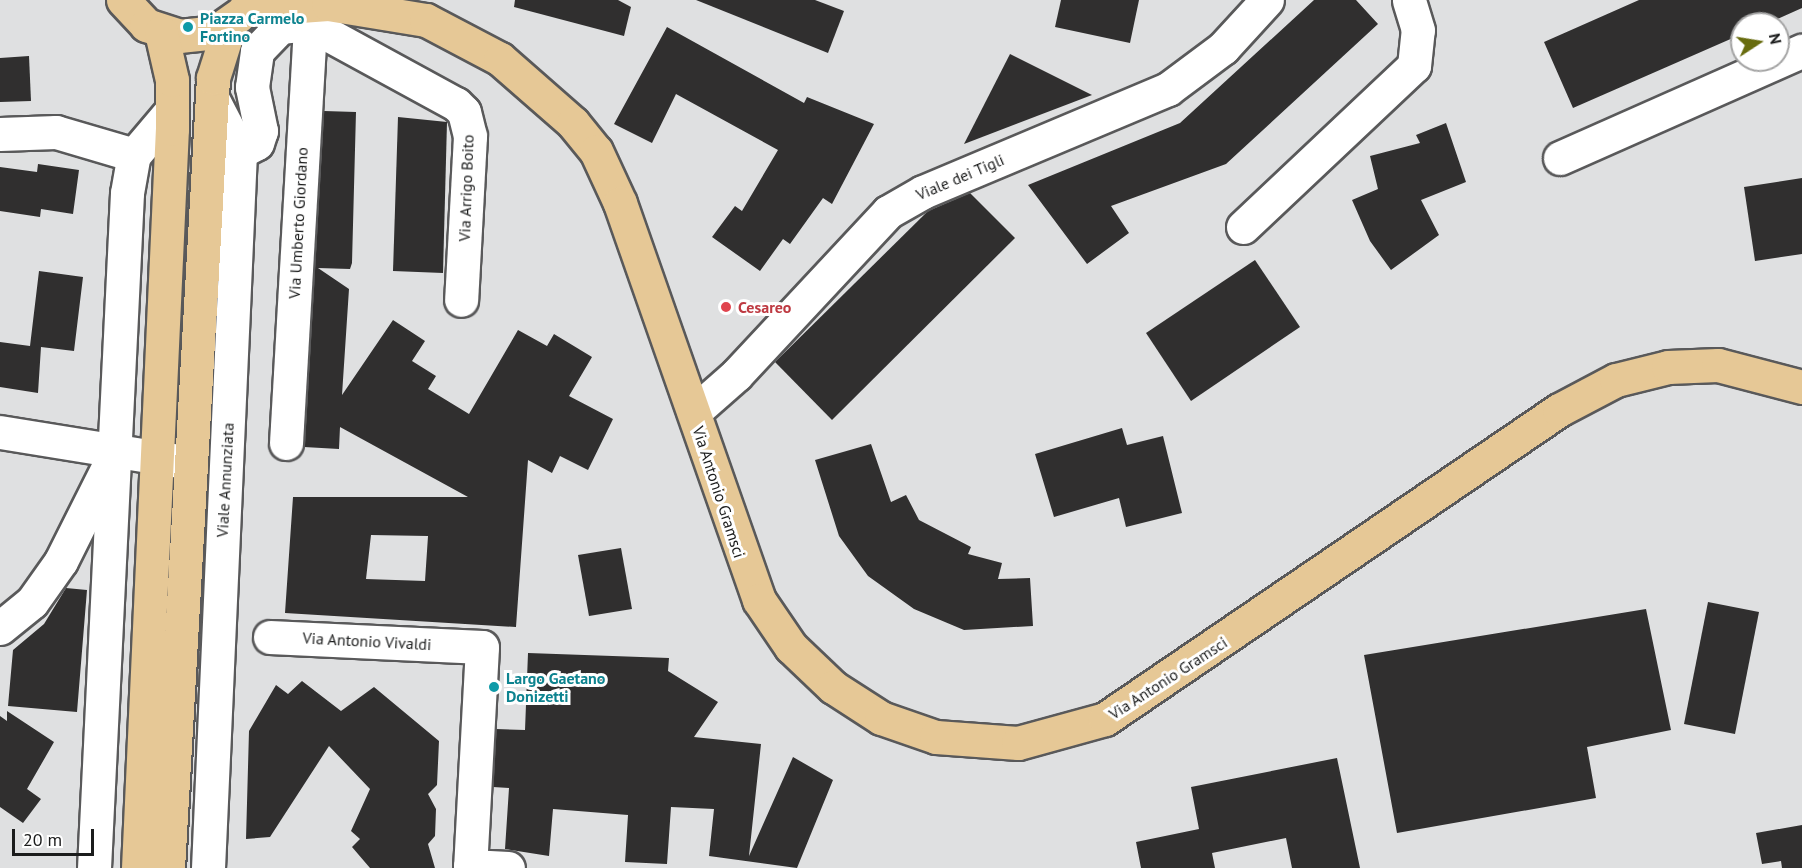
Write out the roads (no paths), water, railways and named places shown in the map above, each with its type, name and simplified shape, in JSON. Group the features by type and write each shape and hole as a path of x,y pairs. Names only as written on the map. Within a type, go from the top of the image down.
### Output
{"main road":[{"name":"Via Antonio Gramsci","path":"429,0 515,46 597,124 636,195 668,295 667,328"},
{"path":"121,1 161,32 169,61 172,110 138,868"},
{"name":"Via Antonio Gramsci","path":"161,32 197,37 242,11 310,14 385,9 443,26 500,59 553,104 586,136 604,165 652,304 667,328 748,579 791,647 833,687 881,718 936,738 991,744 1077,731 1133,704 1559,410 1616,380 1668,367 1718,365 1802,387"},
{"path":"168,868 213,100 218,54 242,11"}],"street":[{"name":"Viale dei Tigli","path":"694,412 736,375 888,212 923,192 1168,89 1224,48 1267,0"},
{"path":"1244,227 1414,66 1418,30 1409,0"},
{"path":"213,100 240,152 256,143 261,131 252,87 262,41 279,27 310,14"},
{"name":"Via Arrigo Boito","path":"310,14 464,112 470,136 461,300"},
{"name":"Via Umberto Giordano","path":"286,443 310,14"},
{"path":"1560,158 1802,51"},
{"path":"94,868 127,193 134,155 172,110"},
{"path":"0,134 56,132 134,155"},
{"name":"Viale Annunziata","path":"208,868 240,152"},
{"path":"0,432 190,463"},
{"path":"0,627 32,603 61,561 116,450"},
{"name":"Via Antonio Vivaldi","path":"270,637 482,647 470,867"},
{"path":"180,653 216,655"},
{"path":"470,867 508,868"}],"place":[{"name":"Piazza Carmelo Fortino","path":"188,27"},
{"name":"Cesareo","path":"726,307"},
{"name":"Largo Gaetano Donizetti","path":"494,687"}]}
